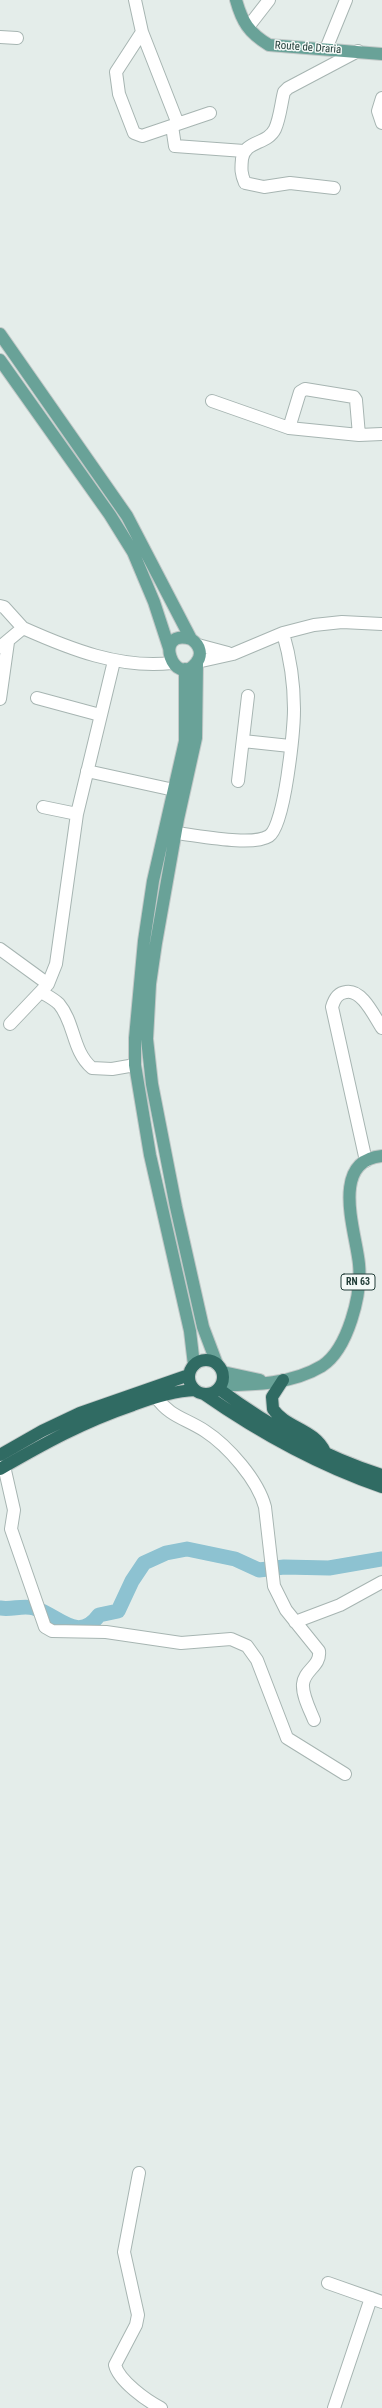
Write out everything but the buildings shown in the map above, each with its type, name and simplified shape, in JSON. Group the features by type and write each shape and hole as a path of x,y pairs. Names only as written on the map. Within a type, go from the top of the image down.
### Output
{"highway":[{"path":"1,1463 42,1431 80,1413 192,1370 205,1360 220,1368 220,1387"},
{"path":"192,1370 190,1383 200,1392 248,1423 299,1452 328,1466 382,1487"},
{"path":"278,1381 272,1397 273,1409 280,1417 316,1439 325,1453"},
{"path":"1,1463 85,1423 156,1397 174,1392 200,1392 220,1387"},
{"path":"220,1387 265,1421 325,1453 382,1475"}],"main road":[{"name":"Route de Draria","path":"236,0 242,20 257,38 269,45 382,54"},
{"path":"0,334 127,516 195,642 200,656 197,662 196,738 175,833 150,984 147,1039 150,1071 176,1207 202,1327 220,1368 278,1381"},
{"path":"0,360 110,515 133,552 154,602 169,648 169,656 172,663 178,668 185,669 197,662"},
{"path":"169,648 180,638 195,642"},
{"path":"185,669 185,741 153,881 144,941 136,1012 136,1069 150,1155 190,1331 192,1370"},
{"path":"136,1069 150,1071"},
{"path":"366,1161 373,1157 382,1156"},
{"name":"RN 63","path":"220,1387 278,1381 302,1375 323,1365 337,1352 348,1332 359,1277 350,1201 351,1179 358,1166 366,1161"}],"street":[{"path":"135,0 142,32 175,125 175,146 244,151"},
{"path":"248,27 269,0"},
{"path":"326,49 346,0"},
{"path":"142,32 116,72 119,94 131,128 138,136 142,136 210,113"},
{"path":"0,37 17,38"},
{"path":"334,188 290,183 264,187 245,184 240,172 244,151 250,145 268,137 275,129 284,92 288,88 358,51"},
{"path":"382,98 378,111 382,123"},
{"path":"289,428 300,392 305,389 354,397 356,400 358,435"},
{"path":"212,401 289,428 358,435 382,434"},
{"path":"0,606 4,607 23,628 50,640 114,661 150,665 172,663"},
{"path":"197,662 233,654 283,633 314,624 342,622 382,624"},
{"path":"0,699 4,644 23,628"},
{"path":"175,833 252,841 269,836 279,820 286,788 294,709 289,655 283,633"},
{"path":"195,642 233,654"},
{"path":"10,1024 44,988 56,964 77,814 114,661"},
{"path":"238,781 248,696"},
{"path":"36,698 100,715"},
{"path":"243,741 290,746"},
{"path":"87,771 174,790"},
{"path":"42,807 77,814"},
{"path":"0,949 44,988 58,1003 64,1012 81,1056 92,1068 136,1069"},
{"path":"366,1161 332,1007 334,999 342,992 351,991 359,995 382,1028"},
{"path":"156,1397 168,1412 213,1437 240,1464 263,1501 274,1586 280,1601 295,1622 316,1646 319,1654 317,1662 307,1675 303,1684 314,1720"},
{"path":"1,1463 14,1510 11,1529 30,1581 40,1617 45,1627 52,1631 106,1632 166,1642 196,1642 225,1639 242,1643 251,1650 257,1660 287,1738 345,1774"},
{"path":"295,1622 340,1605 382,1582"},
{"path":"139,2173 124,2252 138,2315 136,2325 115,2365 117,2370 136,2391 161,2408"},
{"path":"328,2284 376,2300 334,2408"}],"waterway":[{"path":"0,1608 34,1608 68,1625 83,1627 91,1623 99,1615 118,1611 132,1581 144,1563 166,1553 187,1549 235,1559 259,1570 284,1567 329,1568 382,1559"}]}
